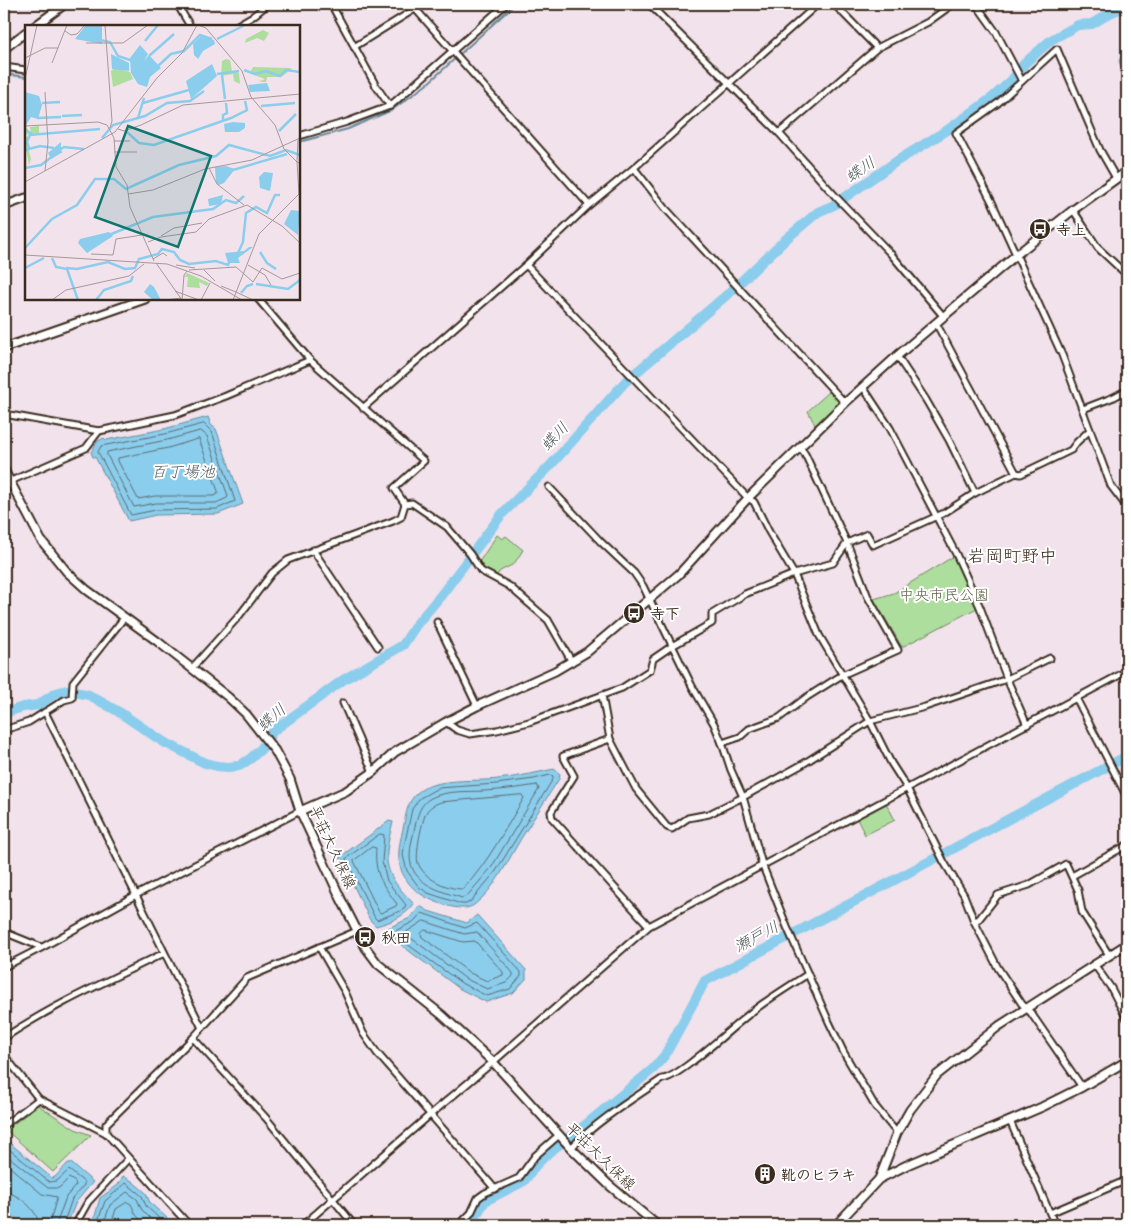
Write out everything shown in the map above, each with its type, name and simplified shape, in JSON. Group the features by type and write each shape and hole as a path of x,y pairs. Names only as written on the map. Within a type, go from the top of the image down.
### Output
{"street":[{"path":"35,25 65,4"},
{"path":"177,4 189,25"},
{"path":"238,25 268,4"},
{"path":"331,4 376,86 390,106"},
{"path":"411,4 589,204"},
{"path":"300,136 347,122 390,106 506,4"},
{"path":"649,4 779,133 837,198 891,254 944,317"},
{"path":"363,408 526,265 589,204 634,168 818,4"},
{"path":"834,4 877,48"},
{"path":"779,133 877,48 928,22 952,4"},
{"path":"976,4 996,32 1022,81"},
{"path":"354,46 415,9"},
{"path":"4,49 25,33"},
{"path":"1116,178 1100,150 1057,49 998,104 956,134 992,202 1062,355 1111,486 1127,507"},
{"path":"4,68 25,70"},
{"path":"634,168 666,209 846,403"},
{"path":"4,966 41,948 136,895 300,811 346,791 373,772 395,752 446,722 476,706 555,671 587,652 679,574 748,498 897,356 1016,255 1127,171"},
{"path":"4,206 25,198"},
{"path":"1073,210 1098,248 1127,275"},
{"path":"526,265 748,498 754,502 794,574 819,635 870,721 891,764 907,788 936,848 964,894 974,921 998,968 1082,1087"},
{"path":"4,348 142,300"},
{"path":"259,300 310,360 424,461 394,488 405,504"},
{"path":"936,323 1016,473"},
{"path":"897,356 949,440 975,493"},
{"path":"4,414 99,431 175,415 226,396 310,360"},
{"path":"863,387 890,428 956,554 980,607 1027,725"},
{"path":"1083,409 1127,390"},
{"path":"446,722 456,730 470,734 497,730 529,722 622,688 650,670 653,659 712,623 712,614 727,604 794,574 833,563 847,543 868,534 873,545 936,517 975,493 1071,450 1090,430"},
{"path":"6,484 86,448 99,431"},
{"path":"722,742 740,737 750,729 779,718 807,697 842,675 898,650 868,597 847,543 805,454 800,448"},
{"name":"平荘大久保線","path":"4,470 6,484 42,540 67,572 87,590 228,696 246,714 264,737 290,779 300,811 357,931 366,948 378,964 442,1015 493,1062 569,1146 609,1185 655,1225"},
{"path":"549,487 601,542 634,573 643,586 722,742 742,797 762,864 793,940 844,1053 874,1106 898,1133"},
{"path":"405,504 412,503 448,527 481,571 509,586 548,620 572,662"},
{"path":"192,668 239,616 272,573 288,560 393,521 401,517 405,504"},
{"path":"313,550 378,647"},
{"path":"4,730 29,722 64,700 72,698 73,682 124,618"},
{"path":"437,622 476,706"},
{"path":"602,695 610,739 636,789 667,827 672,829 688,818 709,814 803,764 870,721 925,706 1007,678 1050,658"},
{"path":"302,1225 649,926 762,864 1127,671"},
{"path":"1076,698 1127,797"},
{"path":"343,703 373,772"},
{"path":"45,712 202,1028"},
{"path":"610,739 563,756 574,776 551,812 552,818 649,926"},
{"path":"1072,876 1127,845"},
{"path":"974,921 979,919 998,895 1029,885 1066,864 1078,890 1082,912 1110,955"},
{"path":"106,1134 106,1124 193,1038 247,978 357,931"},
{"path":"4,932 41,947"},
{"path":"879,1179 898,1133 910,1110 937,1076 999,1026 1127,944"},
{"path":"319,947 345,992 364,1033 377,1053 495,1189"},
{"path":"4,1038 72,998 164,953"},
{"path":"1094,964 1111,988 1127,1020"},
{"path":"569,1146 662,1078 668,1078 692,1061 756,1008 808,974"},
{"path":"193,1038 266,1118 354,1225"},
{"path":"4,1055 39,1100 106,1134 188,1225"},
{"path":"836,1225 879,1179 907,1164 1010,1121 1082,1087 1127,1061"},
{"path":"4,1125 39,1100"},
{"path":"1010,1121 1055,1225"},
{"path":"459,1225 471,1213 478,1198 519,1178 535,1156 560,1136"},
{"path":"75,1225 88,1202 128,1159"},
{"path":"1050,1213 1127,1180"}],"green space":[{"path":"830,391 839,400 840,404 816,427 808,411"},
{"path":"497,535 502,539 506,536 523,550 514,564 500,571 497,575 480,566 479,562"},
{"name":"中央市民公園","path":"954,556 970,584 977,608 902,647 874,599 894,593"},
{"path":"886,803 895,820 865,835 857,819"},
{"path":"38,1105 75,1129 91,1135 53,1172 6,1130"}],"water":[{"path":"1127,43 1127,76 1123,72 1119,61"},
{"name":"百丁場池","path":"208,417 211,425 216,429 243,504 218,514 156,515 129,521 91,452 98,441 104,438 106,440 164,429"},
{"path":"554,769 560,774 559,779 495,882 474,905 462,908 437,902 423,896 403,875 399,860 399,848 408,807 417,793 434,784 444,782 489,780"},
{"path":"389,821 393,822 387,848 388,867 391,876 414,904 397,918 376,926 370,920 340,857"},
{"path":"420,906 428,911 467,923 477,915 526,970 526,979 513,993 486,1002 460,989 397,942 386,929 410,918"},
{"path":"4,1140 52,1178 68,1163 71,1163 93,1182 76,1202 67,1225 25,1223 4,1209"},
{"path":"123,1176 146,1193 150,1203 167,1218 169,1225 86,1225 95,1216 100,1198 118,1185"}],"waterway":[{"path":"300,142 348,129 392,110 426,85 515,4"},
{"name":"蝶川","path":"4,713 38,705 56,693 67,690 89,695 119,712 162,741 205,763 228,767 239,766 261,749 273,731 343,680 403,645 416,625 442,594 502,514 550,466 625,382 729,293 786,239 818,212 834,205 897,161 949,129 992,98 1011,81 1025,63 1051,40 1078,25 1092,24 1110,13 1127,6"},
{"path":"4,74 25,77"},
{"name":"瀬戸川","path":"470,1225 485,1201 524,1181 549,1152 578,1131 653,1069 665,1055 705,981 1127,756"}],"place":[{"name":"寺上","path":"1040,229"},
{"name":"寺下","path":"634,613"},
{"name":"秋田","path":"365,937"},
{"name":"靴のヒラキ","path":"765,1174"}],"district":[{"name":"岩岡町野中","path":"1012,555"}]}
